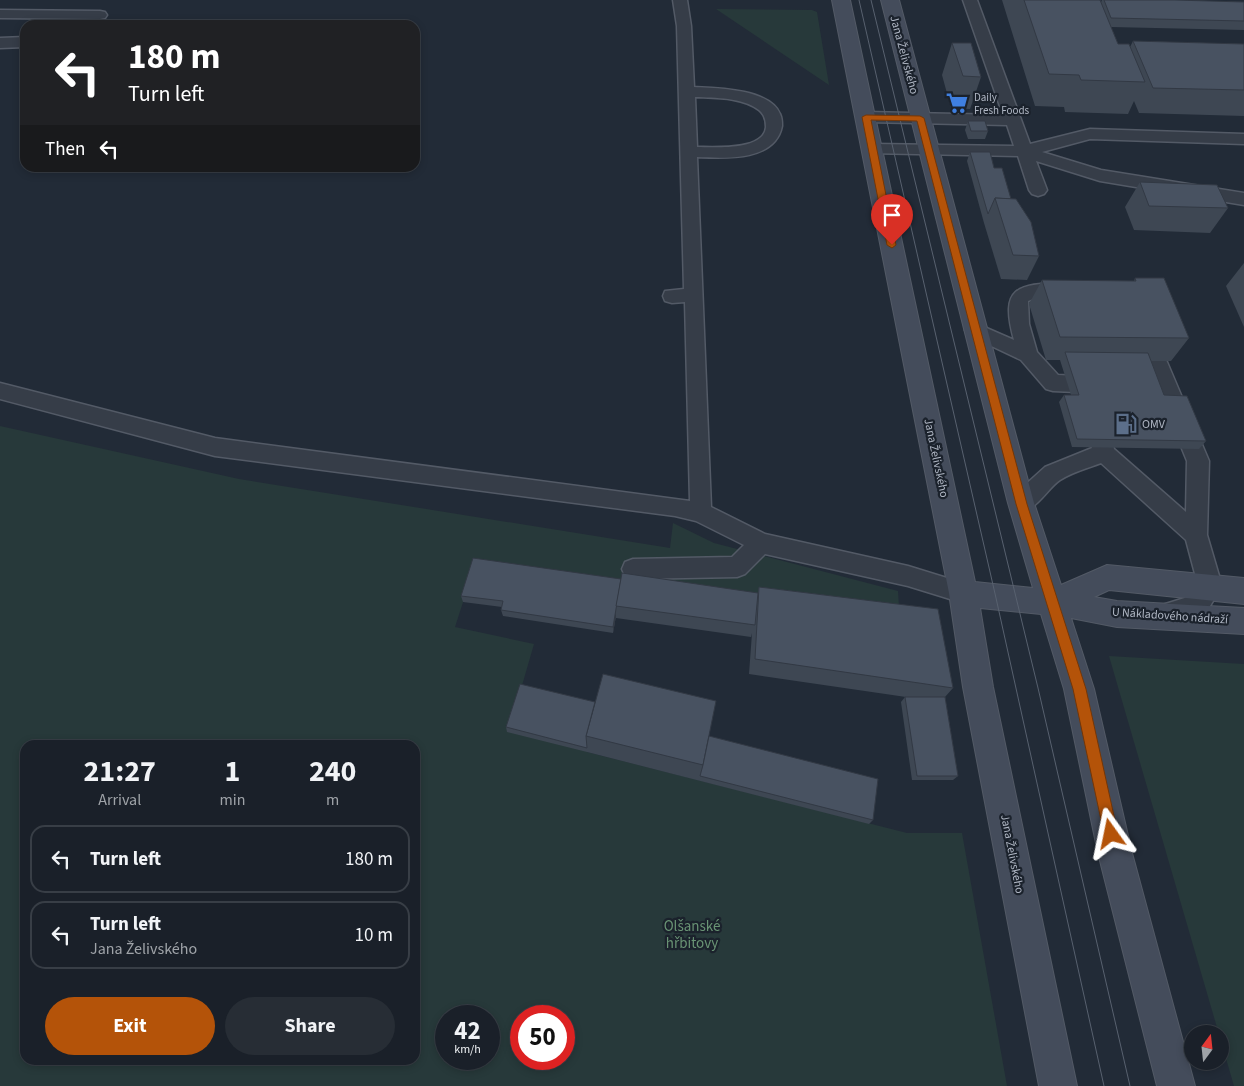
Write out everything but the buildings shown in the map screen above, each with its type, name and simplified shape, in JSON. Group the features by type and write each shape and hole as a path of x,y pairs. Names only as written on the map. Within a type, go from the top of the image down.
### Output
{"main road":[{"name":"Jana Želivského","path":"841,0 963,593 980,697 1058,1086"},
{"name":"Jana Želivského","path":"890,0 1021,504 1054,602 1080,689 1115,853 1176,1086"},
{"path":"963,593 996,598 1054,602 1107,577 1210,586 1244,591"},
{"name":"U Nákladového nádraží","path":"1054,602 1116,614 1244,621"}],"lane":[{"path":"680,0 684,26 685,92 689,152 701,491 700,512"},
{"path":"970,0 1038,190"},
{"path":"0,14 100,15"},
{"path":"0,43 20,42"},
{"path":"685,92 725,93 744,97 758,103 769,111 774,118 774,127 770,136 762,144 732,152 689,152"},
{"path":"866,117 1012,120"},
{"path":"872,149 1024,151 1090,134 1244,139"},
{"path":"1024,151 1100,175 1244,199"},
{"path":"1028,355 1017,312 1018,302 1023,295 1036,291 1085,287"},
{"path":"672,296 694,295"},
{"path":"975,330 1028,355 1053,383 1167,388"},
{"path":"1157,362 1198,461 1196,535 1210,586 1199,604 1159,617"},
{"path":"1089,385 1104,453 1196,535"},
{"path":"0,391 215,447 675,507 700,512 761,542 908,576 963,593"},
{"path":"1021,504 1053,473 1104,453"},
{"path":"633,569 737,568 761,542"}],"green space":[{"path":"716,9 812,10 817,12 829,85"},
{"name":"Olšanské hřbitovy","path":"0,426 239,479 670,548 673,523 714,543 898,591 900,623 475,565 455,627 534,644 521,689 587,752 907,833 962,833 1007,1086 0,1086"},
{"path":"1109,656 1244,664 1244,1086 1234,1086 1229,1069 1229,1025 1216,1025"}],"tram line":[{"path":"859,0 996,598 1104,1086"},
{"path":"871,0 1038,688 1130,1086"}],"place":[{"name":"Daily Fresh Foods","path":"957,103"},
{"name":"OMV","path":"1126,424"}],"route":[{"path":"892,245 866,117 920,118 1021,504 1054,602 1080,689 1111,834"}]}
